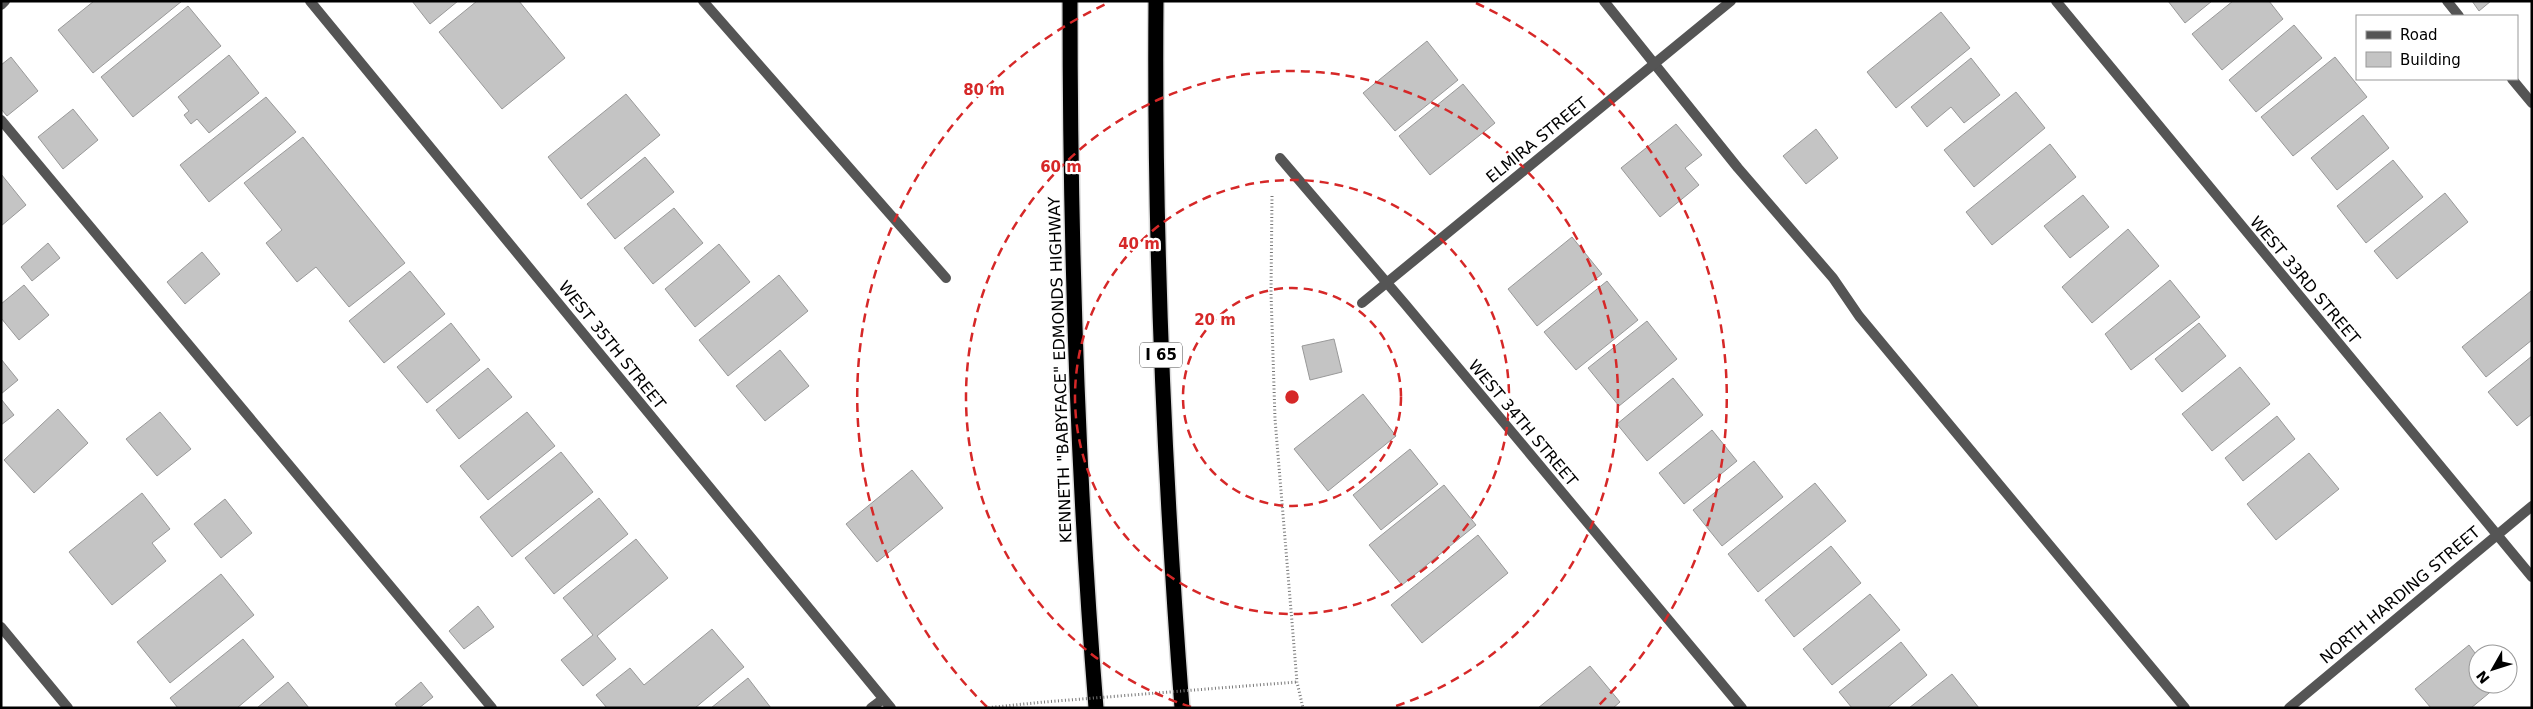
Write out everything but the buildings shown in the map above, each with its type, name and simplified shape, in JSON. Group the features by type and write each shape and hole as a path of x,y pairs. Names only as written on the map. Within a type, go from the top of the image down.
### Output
{"highway":[{"name":"KENNETH \"BABYFACE\" EDMONDS HIGHWAY","path":"1070,1 1070,155 1076,371 1086,572 1096,708"},
{"name":"I 65","path":"1156,1 1155,117 1160,348 1182,708"}],"street":[{"path":"1,4 5,1"},
{"name":"WEST 35TH STREET","path":"310,1 891,708"},
{"path":"703,1 946,278"},
{"path":"1604,1 1738,168 1833,278 1859,316 2185,708"},
{"name":"ELMIRA STREET","path":"1362,302 1731,1"},
{"name":"WEST 33RD STREET","path":"2056,1 2532,577"},
{"path":"2447,1 2458,15"},
{"path":"2513,80 2532,103"},
{"path":"1,120 492,708"},
{"name":"WEST 34TH STREET","path":"1280,158 1387,283 1742,708"},
{"name":"NORTH HARDING STREET","path":"2289,708 2532,506"},
{"path":"1,627 68,708"},
{"path":"871,708 883,698"}],"path":[{"path":"1272,196 1271,293 1275,419 1298,682 1303,708"},
{"path":"985,708 1298,682"}]}
